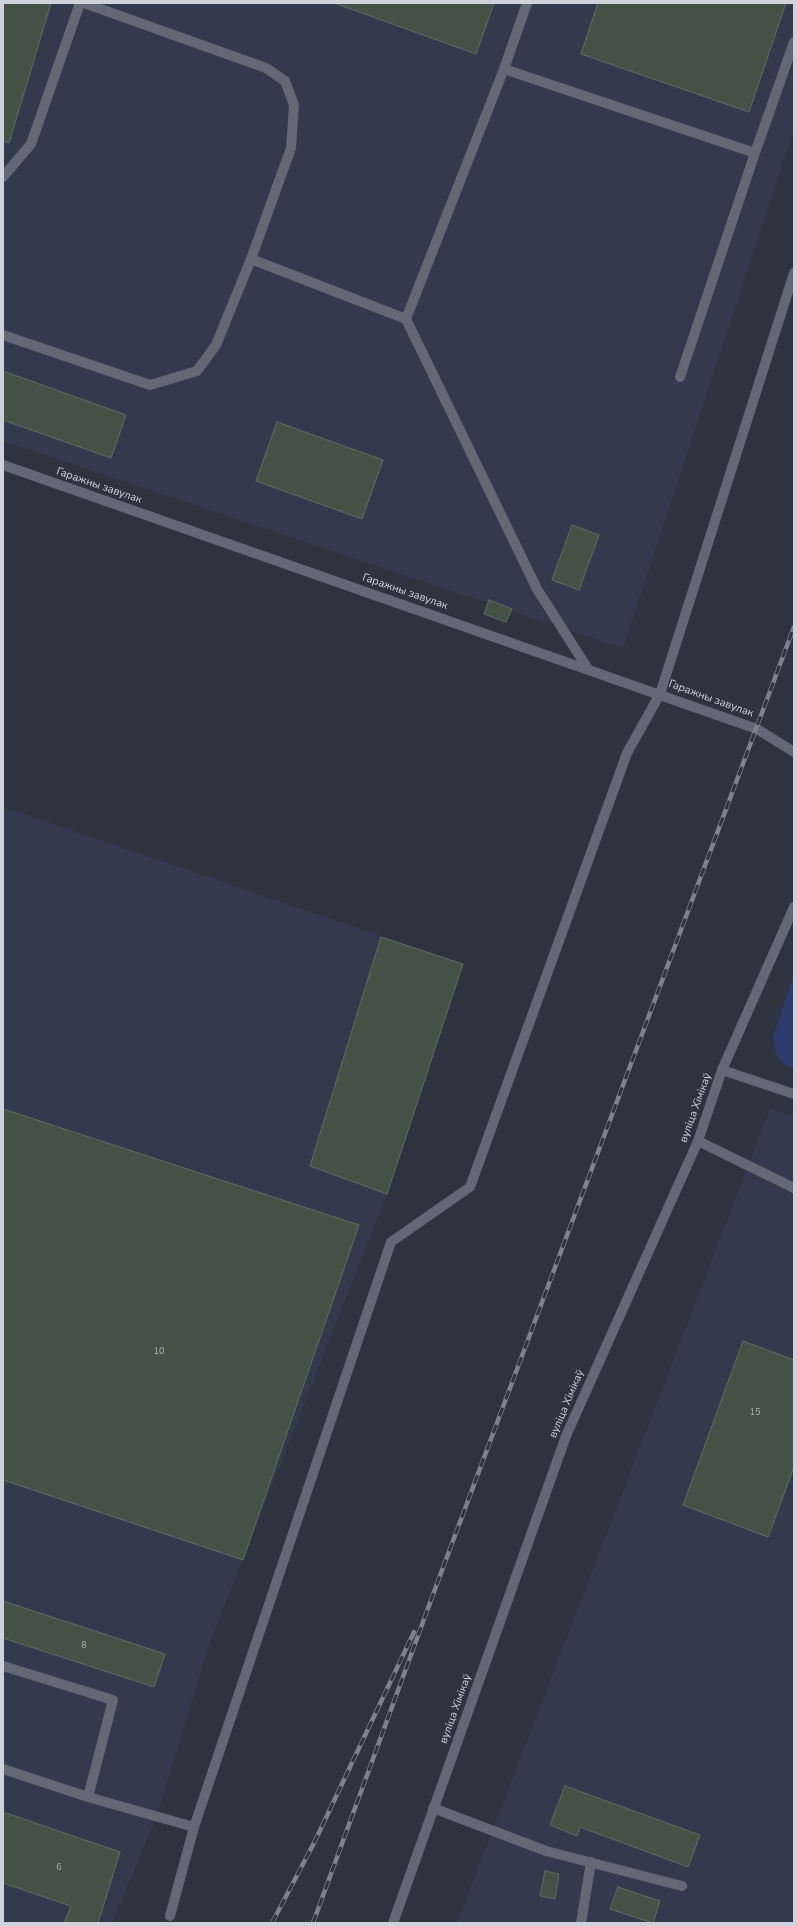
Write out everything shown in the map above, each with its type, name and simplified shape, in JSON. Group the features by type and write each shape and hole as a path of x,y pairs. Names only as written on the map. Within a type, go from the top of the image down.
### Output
{"street":[{"path":"3,177 31,144 80,3"},
{"path":"3,335 150,385 196,371 216,345 251,259 291,148 294,105 285,81 266,68 84,3"},
{"path":"406,320 504,69 527,3"},
{"path":"680,377 794,42"},
{"path":"504,69 755,153"},
{"path":"251,259 406,320 537,589 588,669"},
{"path":"170,1916 194,1827 391,1242 470,1186 627,753 660,694 794,273"},
{"name":"Гаражны завулак","path":"3,465 757,729 794,752"},
{"name":"вуліца Хімікаў","path":"393,1923 566,1436 698,1141 722,1070 794,907"},
{"path":"722,1070 794,1094"},
{"path":"698,1141 794,1188"},
{"path":"3,1666 113,1700 88,1797"},
{"path":"3,1769 88,1797 194,1827"},
{"path":"433,1808 546,1851 682,1886"},
{"path":"580,1923 591,1862"}],"shaded area":[{"path":"3,3 794,3 794,129 623,648 3,441"},
{"path":"3,807 463,964 387,1194 208,1648 157,1816 112,1923 3,1923"},
{"path":"794,973 794,1069 785,1065 776,1054 773,1037"},
{"path":"770,1109 794,1116 794,1923 457,1923"}],"building":[{"path":"3,3 51,3 9,143 3,141"},
{"path":"334,3 494,3 476,54"},
{"path":"598,3 786,3 749,112 581,54"},
{"path":"3,371 126,415 111,458 3,420"},
{"path":"277,422 383,460 362,519 256,481"},
{"path":"572,525 599,535 579,590 552,580"},
{"path":"489,600 512,609 506,622 484,614"},
{"path":"381,937 463,964 387,1194 310,1166"},
{"path":"3,1109 359,1225 243,1560 3,1480"},
{"path":"743,1341 794,1360 794,1467 768,1537 683,1505"},
{"path":"3,1601 165,1654 154,1687 3,1638"},
{"path":"565,1786 700,1835 688,1867 580,1827 577,1836 550,1825"},
{"path":"3,1812 120,1852 98,1923 64,1923 71,1906 3,1883"},
{"path":"545,1871 559,1874 555,1899 540,1896"},
{"path":"618,1887 660,1901 653,1923 610,1909"}],"railway":[{"path":"313,1923 438,1581 794,627"},
{"path":"272,1923 314,1843 414,1632"}]}
